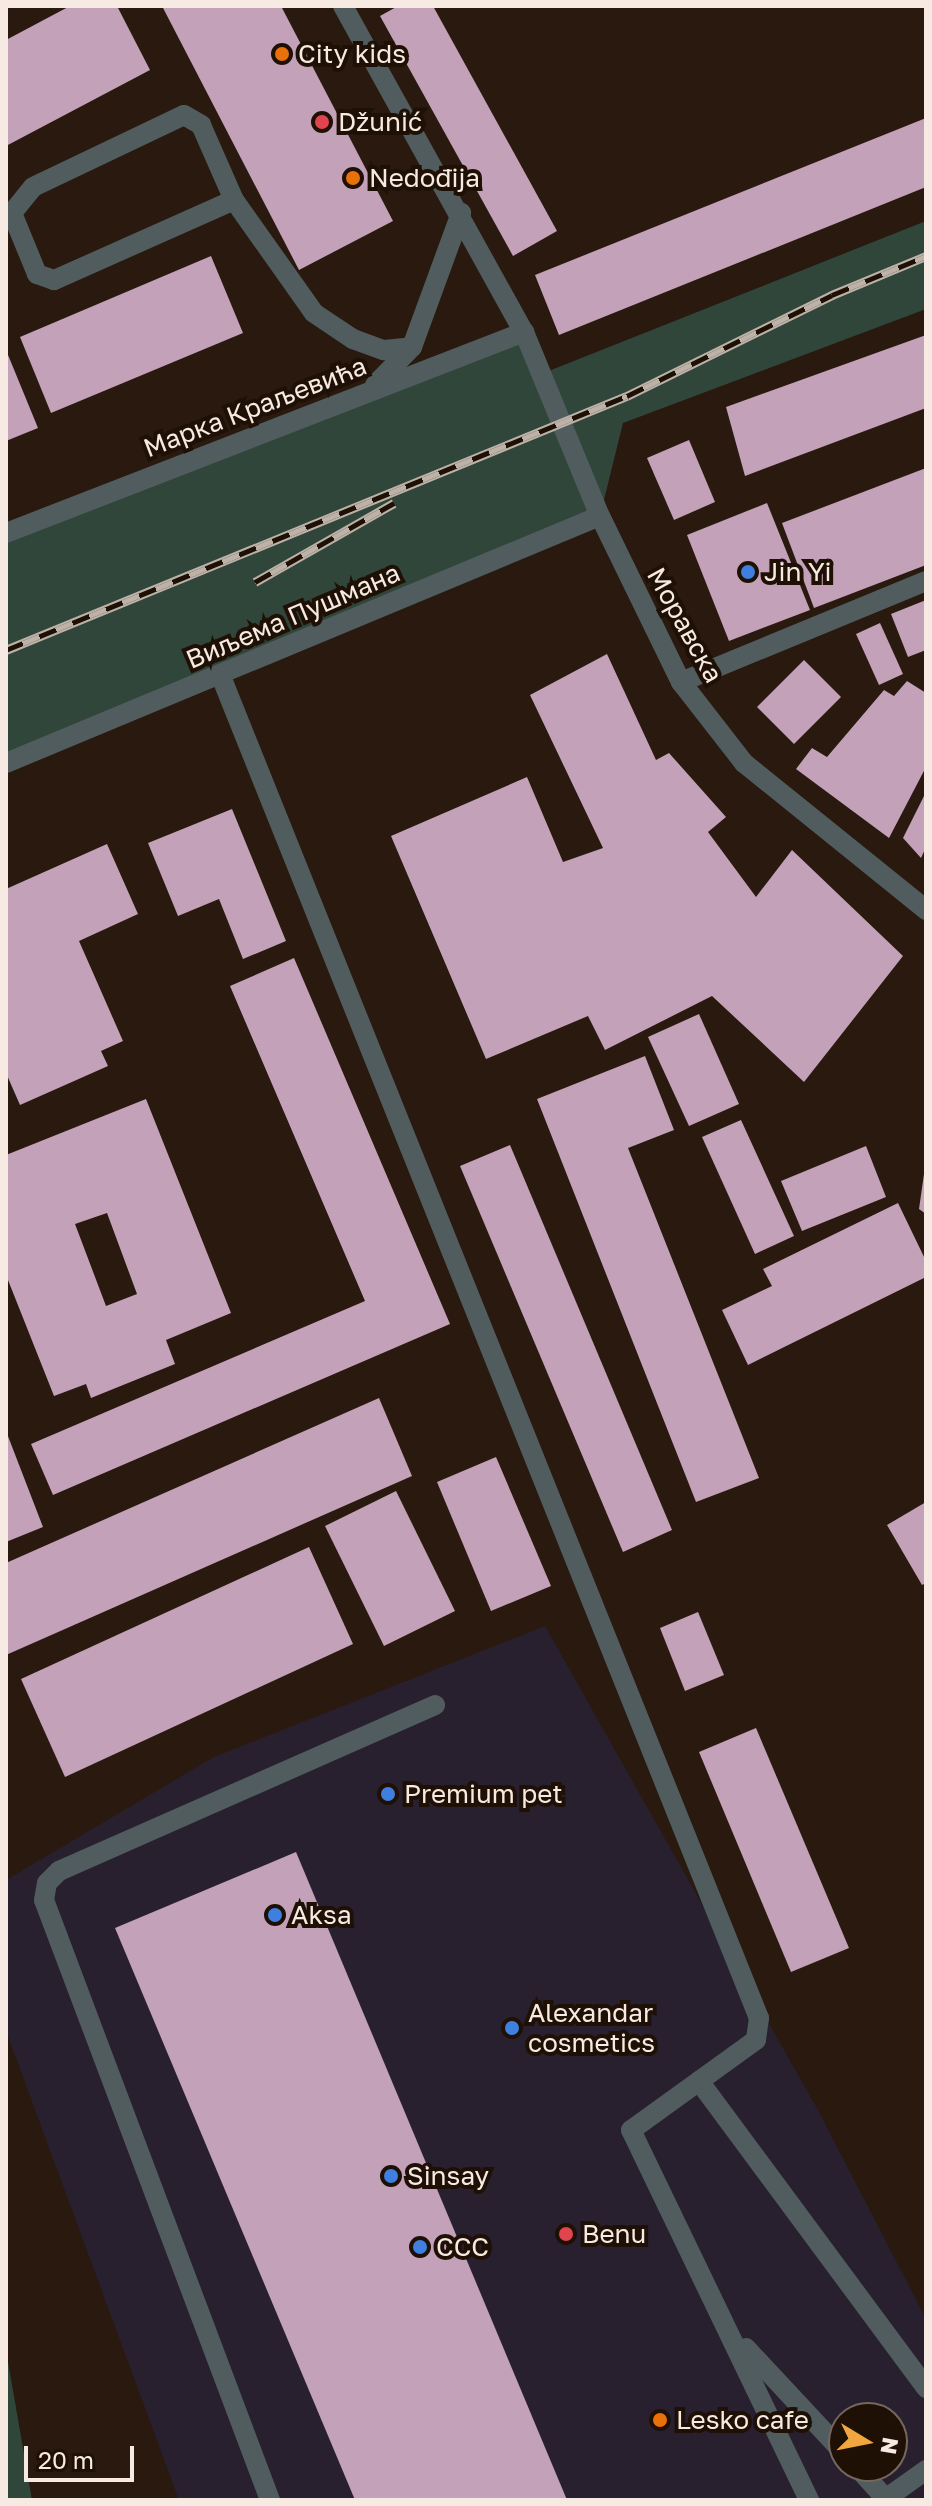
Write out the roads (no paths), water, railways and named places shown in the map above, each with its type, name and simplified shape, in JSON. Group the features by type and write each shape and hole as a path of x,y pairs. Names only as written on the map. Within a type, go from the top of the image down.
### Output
{"street":[{"name":"Моравска","path":"343,6 461,213 524,332 600,516 681,682 744,763 926,910"},
{"path":"234,200 54,280 37,274 12,213 33,187 184,115 201,125 234,200 314,313 353,339 384,350 412,347"},
{"path":"371,389 412,347 428,314 461,213"},
{"name":"Марка Краљевића","path":"6,533 524,332"},
{"name":"Виљема Пушмана","path":"6,763 600,516"},
{"path":"681,682 926,581"},
{"path":"220,674 759,2018 756,2040 631,2130 732,2334 809,2500"},
{"path":"270,2500 44,1900 47,1883 59,1871 435,1705"},
{"path":"699,2081 926,2388"},
{"path":"732,2334 828,2436"},
{"path":"870,2482 885,2499 926,2470"}],"railway":[{"path":"6,650 627,396 832,295 926,256"},
{"path":"255,582 394,503"}],"place":[{"name":"City kids","path":"282,54"},
{"name":"Džunić","path":"322,122"},
{"name":"Nedođija","path":"353,178"},
{"name":"Jin Yi","path":"748,572"},
{"name":"Premium pet","path":"388,1794"},
{"name":"Aksa","path":"275,1915"},
{"name":"Alexandar cosmetics","path":"512,2028"},
{"name":"Sinsay","path":"391,2176"},
{"name":"Benu","path":"566,2234"},
{"name":"CCC","path":"420,2247"},
{"name":"Lesko cafe","path":"660,2420"}]}
